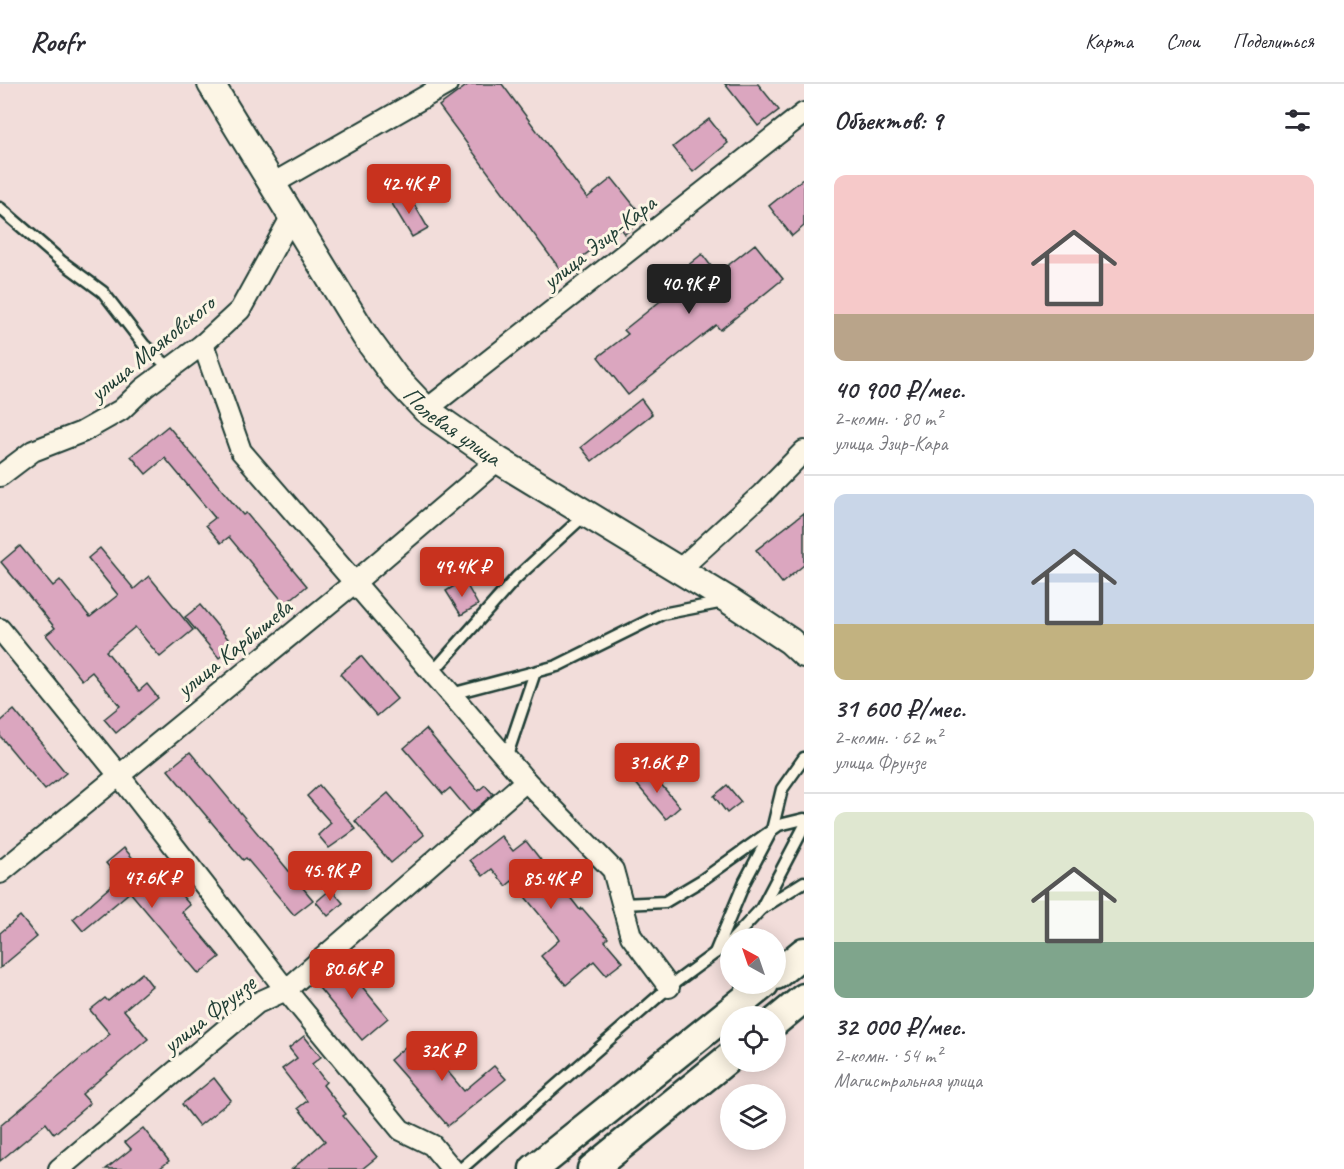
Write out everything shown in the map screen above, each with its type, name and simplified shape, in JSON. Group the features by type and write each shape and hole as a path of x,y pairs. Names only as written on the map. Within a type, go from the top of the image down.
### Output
{"main road":[{"path":"786,967 804,952"},
{"path":"534,1169 752,994"},
{"path":"786,1013 804,998"},
{"path":"592,1169 720,1065"}],"street":[{"name":"Полевая улица","path":"211,84 293,214 364,336 394,377 426,410 498,460 730,601 790,641 804,654"},
{"path":"274,183 447,84"},
{"name":"улица Эзир-Кара","path":"426,410 804,113"},
{"name":"улица Маяковского","path":"0,476 33,452 82,432 122,410 170,368 203,344 240,310 293,214"},
{"path":"203,344 241,451 526,781 613,870 631,936 669,987"},
{"path":"680,569 762,494 804,451"},
{"name":"улица Карбышева","path":"0,873 118,774 354,583 498,460"},
{"path":"0,629 118,774 286,990 401,1130 432,1145 452,1169"},
{"name":"улица Фрунзе","path":"59,1169 256,1003 286,990 526,781"}],"lane":[{"path":"0,208 61,261 103,292 144,345 170,368"},
{"path":"432,673 516,578 587,513"},
{"path":"451,694 556,666 662,614 730,601"},
{"path":"506,758 535,672"},
{"path":"715,953 746,881 772,830 782,789 804,758"},
{"path":"623,904 665,902 702,880 772,830 804,819"},
{"path":"761,909 804,827"},
{"path":"743,928 761,909 804,882"},
{"path":"461,1169 669,987 720,949"}],"building":[{"path":"469,84 502,84 587,198 612,178 644,218 625,234 621,228 562,272 439,106"},
{"path":"725,84 758,84 779,110 758,126"},
{"path":"709,119 728,143 693,172 673,147"},
{"path":"804,178 804,226 792,236 769,206"},
{"path":"407,192 428,228 412,237 391,202"},
{"path":"755,244 783,279 720,330 716,325 628,395 598,357 628,334 624,330 683,283 676,275 702,254 717,274"},
{"path":"641,399 652,414 592,461 581,447"},
{"path":"168,426 243,515 246,513 307,586 285,604 229,537 221,543 206,525 215,518 165,458 146,474 131,456"},
{"path":"804,513 804,565 782,583 756,550"},
{"path":"20,546 53,586 60,580 90,617 118,595 88,558 100,548 134,589 149,576 193,630 160,657 135,627 106,651 139,691 147,684 158,698 116,733 104,719 120,706 92,672 82,680 46,635 55,628 1,562"},
{"path":"464,580 478,605 461,615 446,591"},
{"path":"200,605 234,646 219,658 185,617"},
{"path":"361,656 397,699 377,716 340,674"},
{"path":"14,710 66,773 45,790 0,736 0,722"},
{"path":"426,729 478,791 485,785 493,794 471,813 450,788 443,794 404,748"},
{"path":"190,752 313,900 294,915 246,858 243,860 168,770"},
{"path":"648,769 680,807 666,819 634,781"},
{"path":"319,785 356,829 329,848 318,835 331,823 307,796"},
{"path":"727,785 741,802 727,813 714,796"},
{"path":"388,793 424,835 391,863 355,821"},
{"path":"501,836 513,851 526,841 580,910 582,908 608,938 605,941 623,962 606,975 594,961 566,985 541,956 559,940 554,932 512,881 506,886 492,869 483,876 470,860"},
{"path":"124,848 155,884 165,876 190,905 182,912 220,957 199,974 130,892 83,931 73,919 119,879 106,863"},
{"path":"331,889 343,903 328,916 316,902"},
{"path":"20,916 37,937 0,968 0,933"},
{"path":"341,961 388,1018 362,1040 315,983"},
{"path":"142,973 152,986 124,1010 148,1039 82,1094 90,1103 54,1134 46,1123 0,1161 0,1126 110,1034 90,1010 105,998 108,1001"},
{"path":"304,1036 321,1057 312,1064 326,1082 323,1085 346,1114 343,1116 377,1157 362,1169 292,1169 325,1141 298,1108 307,1101 282,1069 297,1058 289,1048"},
{"path":"418,1036 464,1091 494,1066 506,1079 448,1126 390,1060"},
{"path":"214,1078 231,1100 199,1126 182,1104"},
{"path":"143,1128 169,1161 159,1169 106,1169 131,1149 125,1142"}]}
